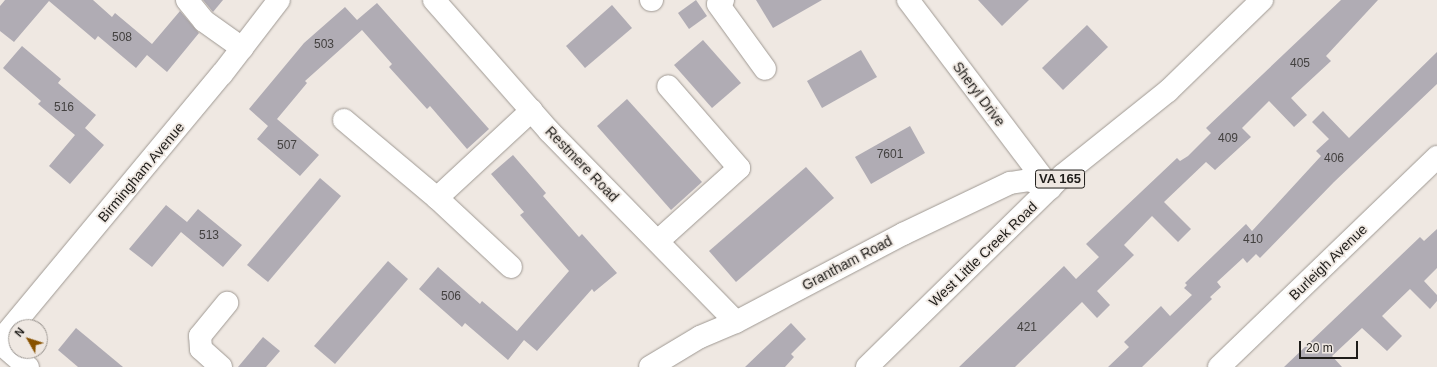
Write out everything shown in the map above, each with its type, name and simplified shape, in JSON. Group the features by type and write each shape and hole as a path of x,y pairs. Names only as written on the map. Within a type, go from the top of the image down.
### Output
{"street":[{"path":"187,0 204,21 242,48"},
{"name":"Birmingham Avenue","path":"0,342 242,48 279,0"},
{"name":"Restmere Road","path":"434,0 532,110 736,322"},
{"path":"723,0 718,4 765,69"},
{"name":"Sheryl Drive","path":"908,0 1050,188"},
{"name":"West Little Creek Road","path":"867,367 1050,188 1168,92 1262,0"},
{"path":"658,242 739,168 668,86"},
{"path":"437,198 532,110"},
{"path":"344,120 437,198 511,267"},
{"name":"Burleigh Avenue","path":"1219,367 1437,157"},
{"name":"Grantham Road","path":"650,367 700,337 736,322 903,234 1010,183 1029,180 1050,188"},
{"path":"222,367 201,349 200,336 227,303"},
{"path":"0,342 28,367"}],"building":[{"path":"5,0 93,0 112,17 115,13 152,44 180,11 199,33 167,72 147,55 136,68 98,36 95,40 49,1 14,42 0,31 0,6"},
{"path":"203,0 223,0 213,12"},
{"path":"696,0 707,16 689,29 678,13"},
{"path":"756,0 822,0 773,28"},
{"path":"978,0 1029,0 1002,26"},
{"path":"1341,0 1378,0 1326,56 1331,61 1291,98 1307,115 1294,127 1269,101 1242,128 1251,137 1215,170 1206,162 1164,202 1191,229 1178,242 1152,216 1124,245 1134,255 1097,291 1110,305 1097,318 1082,302 1015,367 959,367 1064,266 1076,279 1099,257 1086,244 1177,158 1180,161 1188,156 1211,133 1206,128"},
{"path":"377,3 489,129 467,149 430,106 427,109 389,67 392,64 362,30 305,81 307,83 277,119 319,155 300,176 257,139 268,126 249,109 304,43 345,7 357,20"},
{"path":"612,5 632,28 585,68 566,46"},
{"path":"1087,25 1108,47 1063,90 1042,68"},
{"path":"703,40 741,83 712,108 674,65"},
{"path":"22,46 61,79 58,83 96,115 85,128 104,145 70,184 49,166 75,135 38,104 41,101 3,68"},
{"path":"861,50 877,77 822,108 807,81"},
{"path":"1437,52 1437,84 1334,182 1260,258 1256,254 1247,263 1243,258 1217,282 1221,287 1210,297 1212,299 1142,367 1108,367 1129,347 1124,342 1161,306 1170,316 1192,295 1184,288 1187,285 1185,283 1246,224 1252,231 1321,156 1316,151 1329,139 1312,122 1323,111 1349,138"},
{"path":"627,99 702,182 671,210 597,126"},
{"path":"910,126 925,153 871,184 855,157"},
{"path":"513,155 546,193 543,196 579,237 582,234 617,273 594,292 592,289 537,351 524,340 508,360 465,323 462,327 419,289 438,267 480,304 482,301 517,331 569,271 520,215 524,212 491,174"},
{"path":"806,167 834,198 736,282 709,251"},
{"path":"320,178 341,196 268,282 247,265"},
{"path":"166,205 187,222 198,209 242,245 223,267 181,232 152,267 129,249"},
{"path":"1437,229 1437,268 1424,281 1437,295 1437,301 1430,309 1410,289 1382,316 1402,336 1387,351 1362,328 1332,356 1342,367 1284,367 1420,237 1424,241"},
{"path":"388,261 408,279 335,364 314,346"},
{"path":"791,323 806,339 791,354 794,357 785,367 745,367"},
{"path":"76,328 123,367 78,367 58,350"},
{"path":"263,337 280,351 266,367 238,367"}]}
